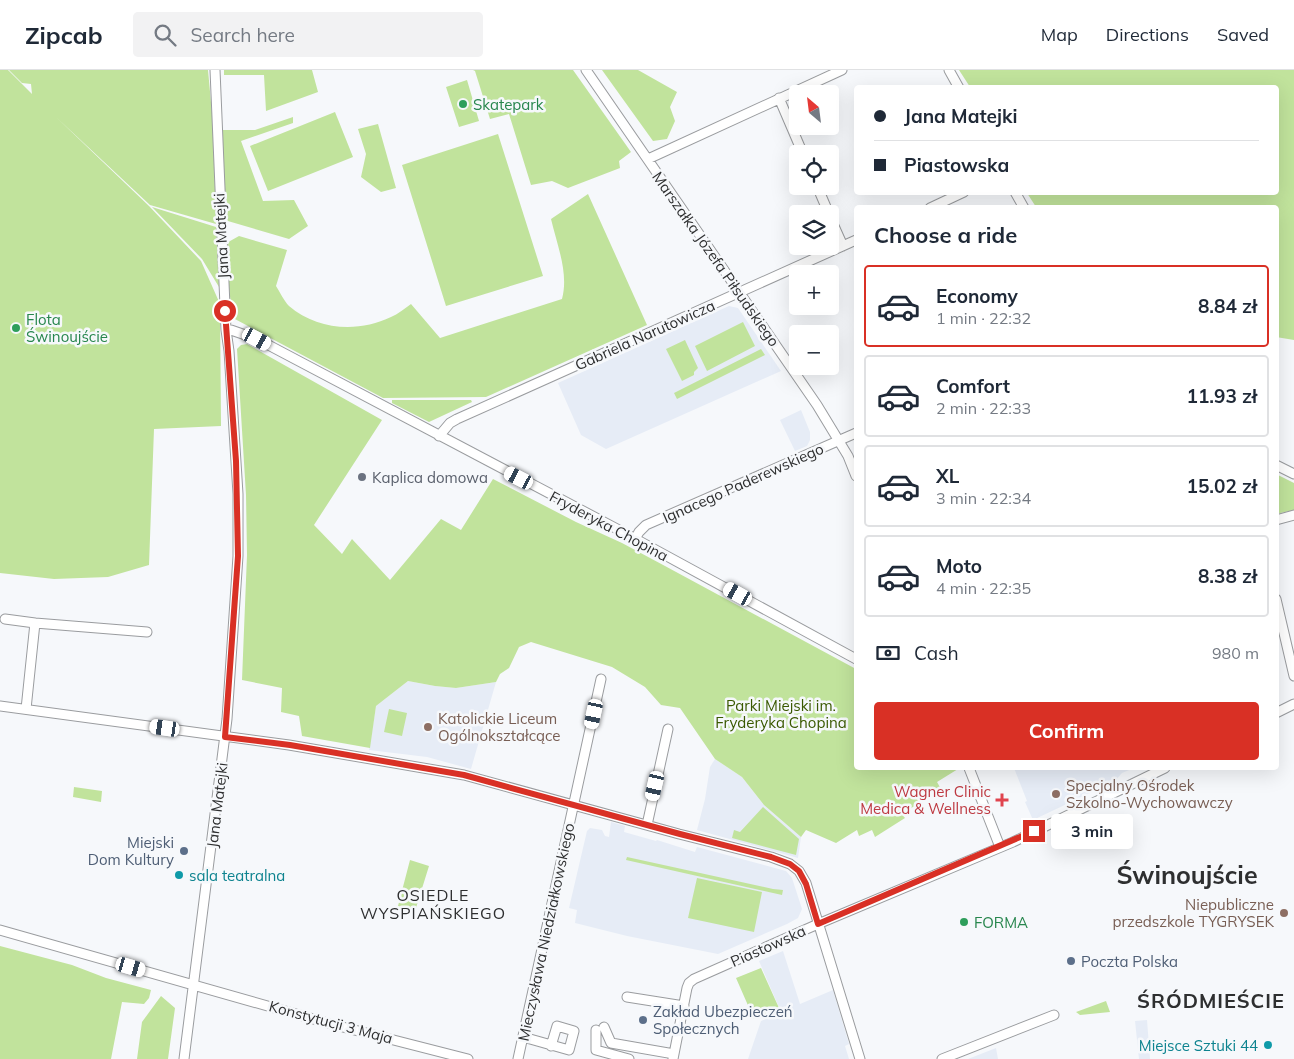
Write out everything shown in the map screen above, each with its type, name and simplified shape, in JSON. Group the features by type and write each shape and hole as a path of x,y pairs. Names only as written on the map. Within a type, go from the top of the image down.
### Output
{"street":[{"name":"Jana Matejki","path":"184,1059 225,737 238,556 236,456 226,330 215,70"},
{"name":"Marszałka Józefa Piłsudskiego","path":"586,70 840,440 854,471"},
{"path":"648,159 842,70"},
{"path":"949,70 957,85"},
{"path":"779,98 799,145"},
{"path":"936,205 958,195"},
{"path":"839,239 842,246"},
{"name":"Gabriela Narutowicza","path":"439,436 450,423 457,419 854,241"},
{"name":"Fryderyka Chopina","path":"226,330 257,339 635,539 854,658"},
{"name":"Ignacego Paderewskiego","path":"635,539 646,526 854,434"},
{"path":"1279,466 1294,474"},
{"path":"1279,519 1294,516"},
{"path":"1279,612 1294,676"},
{"path":"5,619 146,632"},
{"path":"26,708 35,622"},
{"name":"Mieczysława Niedziałkowskiego","path":"518,1059 601,678"},
{"path":"1279,711 1294,704"},
{"path":"0,706 290,745 464,775 771,857 790,864 799,871 806,884 860,1059"},
{"path":"647,825 668,729"},
{"path":"970,770 1000,847"},
{"name":"Piastowska","path":"673,1056 687,988 694,979 1000,847 1161,770"},
{"name":"Konstytucji 3 Maja","path":"0,930 346,1028 468,1059"},
{"path":"627,997 684,1006"},
{"path":"942,1059 1054,1015"},
{"path":"629,1059 596,1050 600,1029 611,1043 673,1056"},
{"path":"523,1037 551,1046"}],"shaded area":[{"path":"729,306 738,308 781,371 606,449 581,435 558,383"},
{"path":"801,410 810,432 810,440 807,446 795,451 780,420"},
{"name":"Katolickie Liceum Ogólnokształcące","path":"408,681 456,688 496,682 471,769 427,757 369,750 376,706"},
{"path":"715,759 742,777 764,805 801,837 798,858 697,830 705,799 710,767"},
{"name":"Specjalny Ośrodek Szkolno-Wychowawczy","path":"1015,770 1129,770 1122,773 1115,781 1033,820 1025,802 1027,801"},
{"path":"611,822 625,826 624,832 695,852 697,847 786,871 792,878 802,909 798,918 718,954 627,936 575,923 577,910 569,908 587,831 590,828 602,830 605,836 609,837"},
{"path":"783,951 800,1004 833,990 849,1044 845,1046 849,1059 748,1059 761,1021 781,1012 759,961"},
{"path":"1147,1020 1150,1059 1139,1059 1135,1021"},
{"path":"996,1048 998,1059 968,1059"}],"green space":[{"path":"0,70 8,70 32,94 31,84 22,83 9,70 208,70 213,124 216,224 150,205 56,117 149,206 201,261 220,304 221,426 154,429 149,565 108,577 54,579 0,573"},
{"path":"224,70 312,70 318,92 266,111 264,75 224,75"},
{"path":"473,70 573,70 631,152 619,161 620,168 568,188 552,181 531,185 509,114 490,119 475,71"},
{"path":"602,70 638,70 677,92 670,107 675,121 667,139 653,141"},
{"path":"959,70 1294,70 1294,340 1279,338 1279,205 1035,205 1028,195 1279,195 1279,85 969,85"},
{"name":"Skatepark","path":"467,80 479,121 459,127 446,87"},
{"path":"335,112 353,157 268,191 250,146"},
{"path":"293,117 293,123 241,141 263,201 294,200 308,226 289,239 221,219 218,130 255,130"},
{"path":"378,124 396,188 381,192 361,177 366,154 358,129"},
{"path":"498,134 543,276 446,306 402,165"},
{"path":"588,194 647,325 486,397 383,398 233,318 223,245 239,236 287,250 276,286 289,306 312,320 325,324 352,327 378,322 399,313 411,304 440,338 562,299 564,289 563,269 551,219"},
{"path":"152,207 216,227 219,287 202,259"},
{"path":"743,322 755,346 707,371 695,346"},
{"path":"685,340 698,368 694,375 682,381 666,349"},
{"name":"Parki Miejski im. Fryderyka Chopina","path":"247,344 382,420 314,525 342,554 352,539 390,580 441,519 461,530 493,479 576,522 622,543 854,668 854,770 956,770 937,782 941,789 902,814 905,818 875,837 872,830 859,836 857,830 836,843 806,830 801,837 764,805 742,777 715,759 680,708 661,705 645,687 612,667 531,642 519,647 509,668 500,674 496,682 456,688 408,681 376,706 370,748 302,736 299,716 281,712 282,688 242,680 247,555 246,495 237,349 241,345"},
{"path":"761,349 765,355 677,399 674,393"},
{"path":"392,400 471,400 472,402 429,422 392,403"},
{"path":"1279,476 1294,483 1294,510 1279,513"},
{"path":"389,709 407,713 402,736 384,732"},
{"path":"74,787 102,791 101,802 73,797"},
{"path":"763,807 799,839 796,855 732,838 734,830 740,832"},
{"path":"627,857 783,890 782,895 626,860"},
{"path":"410,860 429,866 415,911 398,906"},
{"path":"697,878 762,892 754,932 688,918"},
{"path":"0,946 72,965 106,978 151,990 149,998 144,1004 122,1002 111,1059 0,1059"},
{"path":"761,968 779,1008 754,1019 736,978"},
{"path":"161,996 175,1008 168,1059 137,1059 142,1022"},
{"path":"1106,1001 1110,1012 1080,1015 1076,1012"}],"place":[{"name":"Skatepark","path":"463,104"},
{"name":"Flota Świnoujście","path":"16,328"},
{"name":"Kaplica domowa","path":"362,477"},
{"name":"Katolickie Liceum Ogólnokształcące","path":"428,727"},
{"name":"Specjalny Ośrodek Szkolno-Wychowawczy","path":"1056,794"},
{"name":"Wagner Clinic Medica & Wellness","path":"1002,800"},
{"name":"Miejski Dom Kultury","path":"184,851"},
{"name":"sala teatralna","path":"179,875"},
{"name":"Niepubliczne przedszkole TYGRYSEK","path":"1284,913"},
{"name":"FORMA","path":"964,922"},
{"name":"Poczta Polska","path":"1071,961"},
{"name":"Zakład Ubezpieczeń Społecznych","path":"643,1020"},
{"name":"Miejsce Sztuki 44","path":"1268,1045"}],"district":[{"name":"Świnoujście","path":"1187,874"},
{"name":"OSIEDLE WYSPIAŃSKIEGO","path":"433,904"},
{"name":"ŚRÓDMIEŚCIE","path":"1211,1000"}],"route":[{"path":"225,311 238,494 238,556 225,737 366,757 464,775 771,857 790,864 799,871 806,884 818,924 1034,831"}]}
